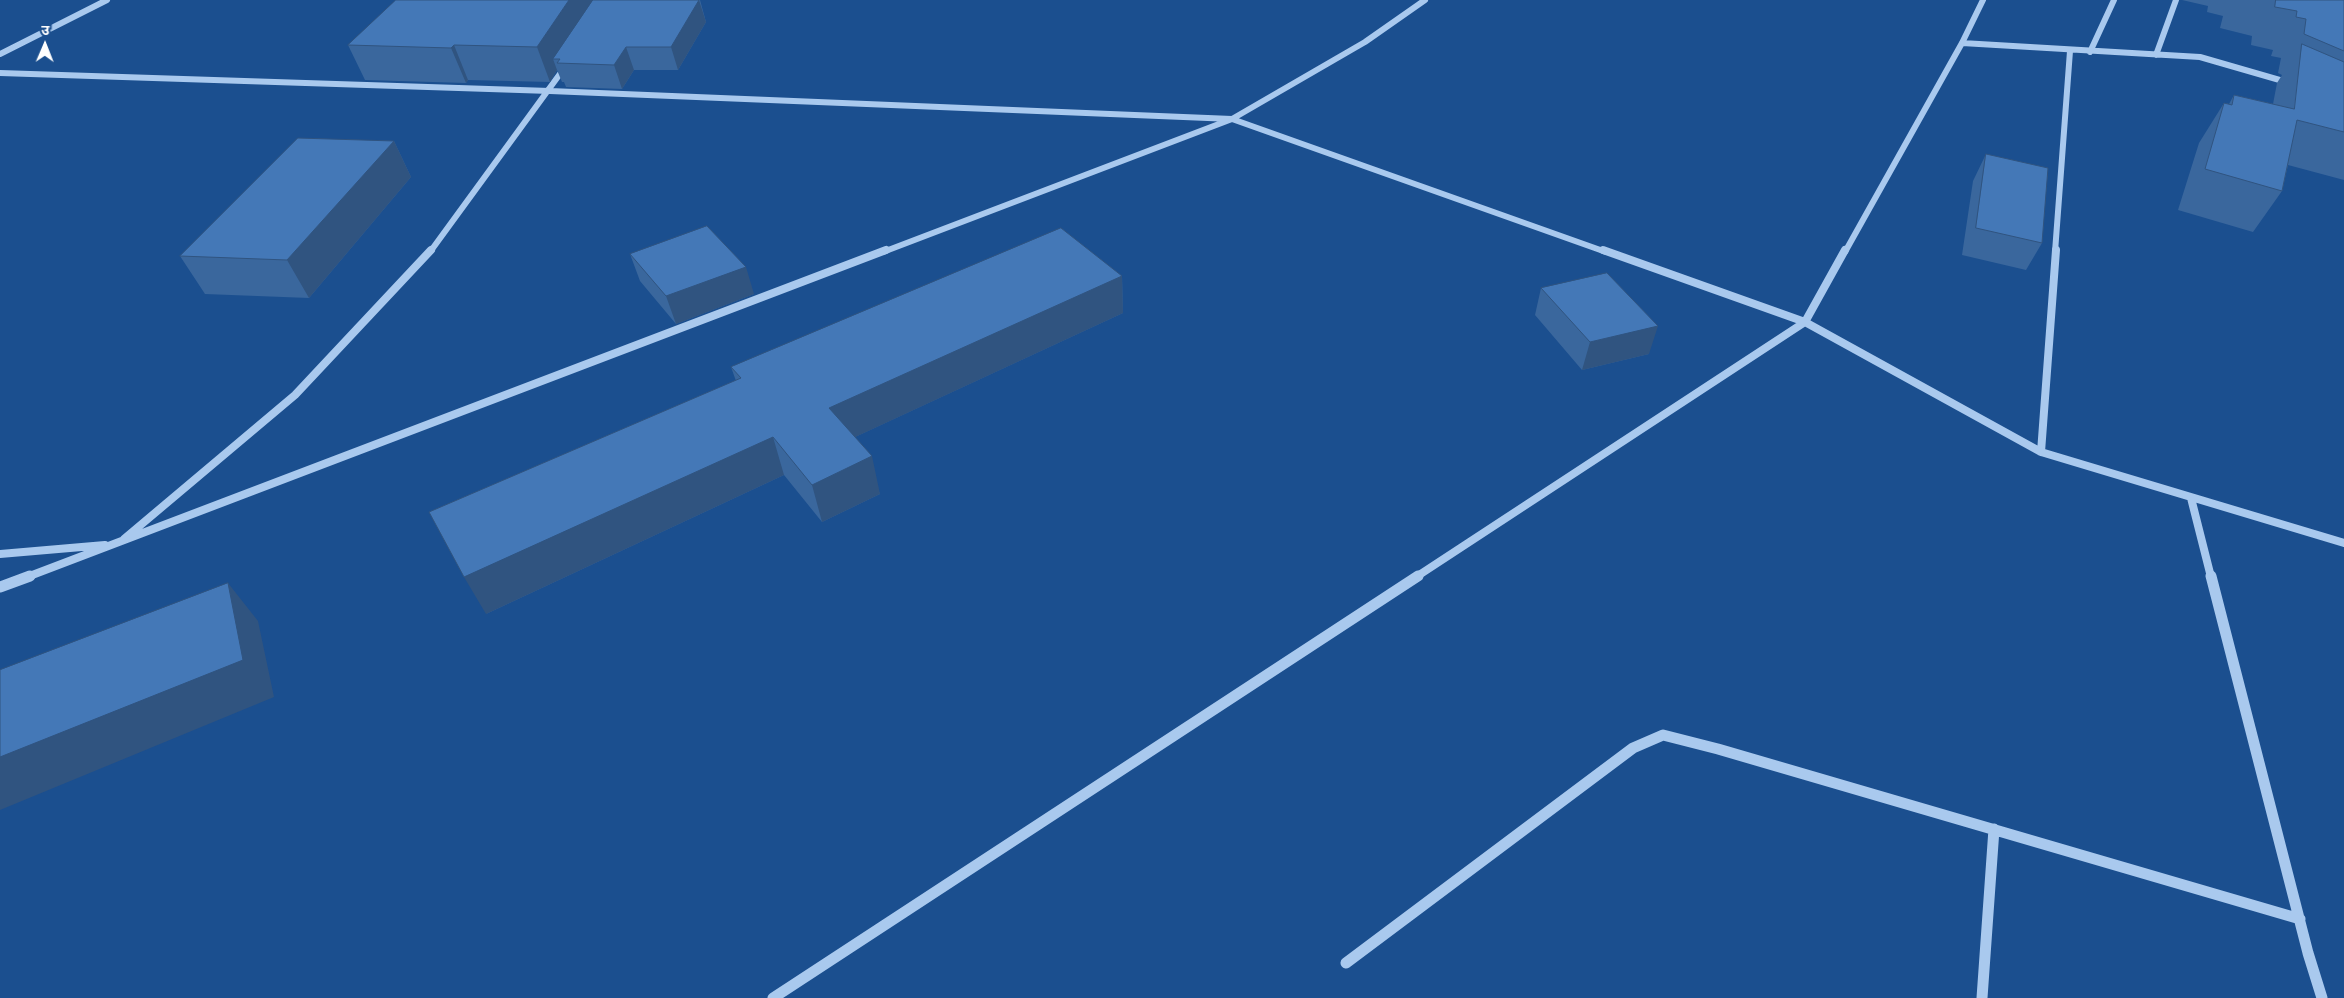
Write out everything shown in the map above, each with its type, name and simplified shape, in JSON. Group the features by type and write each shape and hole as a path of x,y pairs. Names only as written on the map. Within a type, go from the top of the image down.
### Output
{"street":[{"path":"0,54 107,0"},
{"path":"0,587 1232,119 1365,42 1425,0"},
{"path":"2156,54 2176,0"},
{"path":"1962,43 2070,51 2200,57 2275,77 2301,88"},
{"path":"1982,998 1994,829"}],"lane":[{"path":"773,998 1806,322 1962,43 1982,0"},
{"path":"2090,52 2114,0"},
{"path":"2041,452 2070,51"},
{"path":"0,554 117,544 295,396 433,248 550,91 571,58"},
{"path":"0,73 550,91 1232,119 1806,322 2041,452 2344,543"},
{"path":"2191,498 2322,998"},
{"path":"1346,963 1633,748 1663,735 1994,829 2300,919"}],"building":[{"path":"396,0 569,0 537,47 454,45 451,48 348,45"},
{"path":"593,0 699,0 671,47 626,47 614,65 557,63 560,59 553,59"},
{"path":"2276,0 2344,0 2344,51 2304,34 2306,19 2296,17 2297,11 2275,7"},
{"path":"2302,44 2344,62 2344,132 2297,120 2282,191 2205,169 2224,103 2232,105 2234,95 2294,109"},
{"path":"298,138 394,141 287,260 180,256"},
{"path":"1986,154 2048,168 2042,243 1976,228"},
{"path":"707,226 746,267 666,296 630,254"},
{"path":"1061,228 1122,276 829,408 872,456 812,485 773,437 464,577 429,512 741,378 731,367"},
{"path":"1607,273 1658,326 1590,342 1541,288"},
{"path":"228,583 243,660 0,757 0,670"}]}
